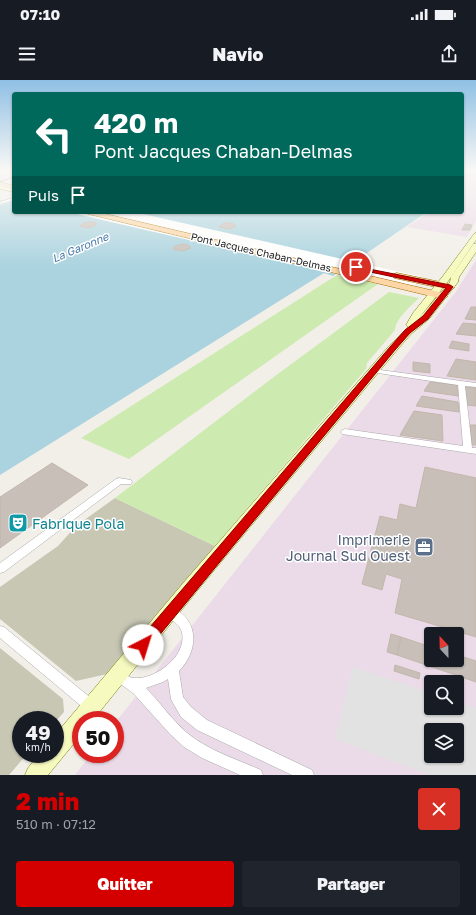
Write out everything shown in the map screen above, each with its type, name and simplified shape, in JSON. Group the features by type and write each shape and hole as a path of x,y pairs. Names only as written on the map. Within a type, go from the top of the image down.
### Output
{"main road":[{"name":"Pont Jacques Chaban-Delmas","path":"97,214 353,270 450,287"},
{"name":"Pont Jacques Chaban-Delmas","path":"120,214 353,270 438,295"},
{"path":"64,740 373,371 408,332 426,317 438,295 440,285 476,236"},
{"path":"438,295 450,287 476,246"},
{"path":"35,775 45,763"}],"street":[{"path":"373,371 476,385"},
{"path":"345,432 472,450 462,383"},
{"path":"0,569 119,481 128,482"},
{"path":"132,684 150,682 163,677 173,671 180,663 188,647 188,638 183,621 180,617 170,612"},
{"path":"0,631 92,707"},
{"path":"173,671 177,699 186,712 202,725 307,775"},
{"path":"118,676 132,684 144,694 182,737 208,753 256,775"}],"shaded area":[{"path":"464,202 476,202 476,221 467,237 407,227 427,214 464,214"},
{"path":"476,260 476,775 75,775 84,763 124,763 124,712 455,293"},
{"path":"115,498 215,546 107,674 76,681 0,619 0,587 58,546 76,526"},
{"path":"0,648 63,699 64,711 12,711 12,763 19,763 9,775 0,775"},
{"path":"353,667 424,691 424,715 464,715 464,704 476,708 476,775 429,775 335,739"}],"green space":[{"path":"337,275 378,284 129,459 81,438"},
{"path":"389,292 419,298 398,321 395,330 367,363 366,369 215,546 115,498 271,379"}],"water":[{"name":"La Garonne","path":"12,202 12,214 424,214 333,276 324,273 0,475 0,205"}],"pier":[{"path":"77,214 143,214 422,277 409,291"}],"building":[{"path":"83,223 96,223 96,225 88,228 80,226"},
{"path":"224,223 232,223 236,226 230,229 219,227"},
{"path":"465,224 472,225 470,230 462,230"},
{"path":"183,244 188,245 191,248 182,251 173,249 175,246"},
{"path":"471,307 476,307 476,320 465,319"},
{"path":"463,323 476,324 476,336 456,334"},
{"path":"452,341 469,344 469,351 449,348"},
{"path":"456,359 476,362 476,380 447,376"},
{"path":"413,362 430,364 430,373 413,371"},
{"path":"430,382 457,385 458,396 424,391"},
{"path":"465,387 476,388 476,406 467,405"},
{"path":"422,396 458,402 459,412 416,406"},
{"path":"414,411 442,415 443,441 400,435"},
{"path":"470,425 476,425 476,445 472,445"},
{"name":"Fabrique Pola","path":"52,463 88,485 0,548 0,497"},
{"name":"Imprimerie Journal Sud Ouest","path":"425,467 476,478 476,637 464,633 464,627 442,627 395,613 402,579 386,574 382,590 362,584 380,516 397,520 400,504 416,508"},
{"path":"391,634 401,637 397,655 387,652"},
{"path":"401,637 424,645 424,664 397,655"},
{"path":"464,657 476,661 476,682 464,678 464,675 456,675 432,667 464,667"},
{"path":"395,665 420,673 419,679 394,671"}],"place":[{"name":"Fabrique Pola","path":"18,523"},
{"name":"Imprimerie Journal Sud Ouest","path":"424,547"}],"route":[{"path":"143,645 392,348 426,317 450,287 356,267"}]}
